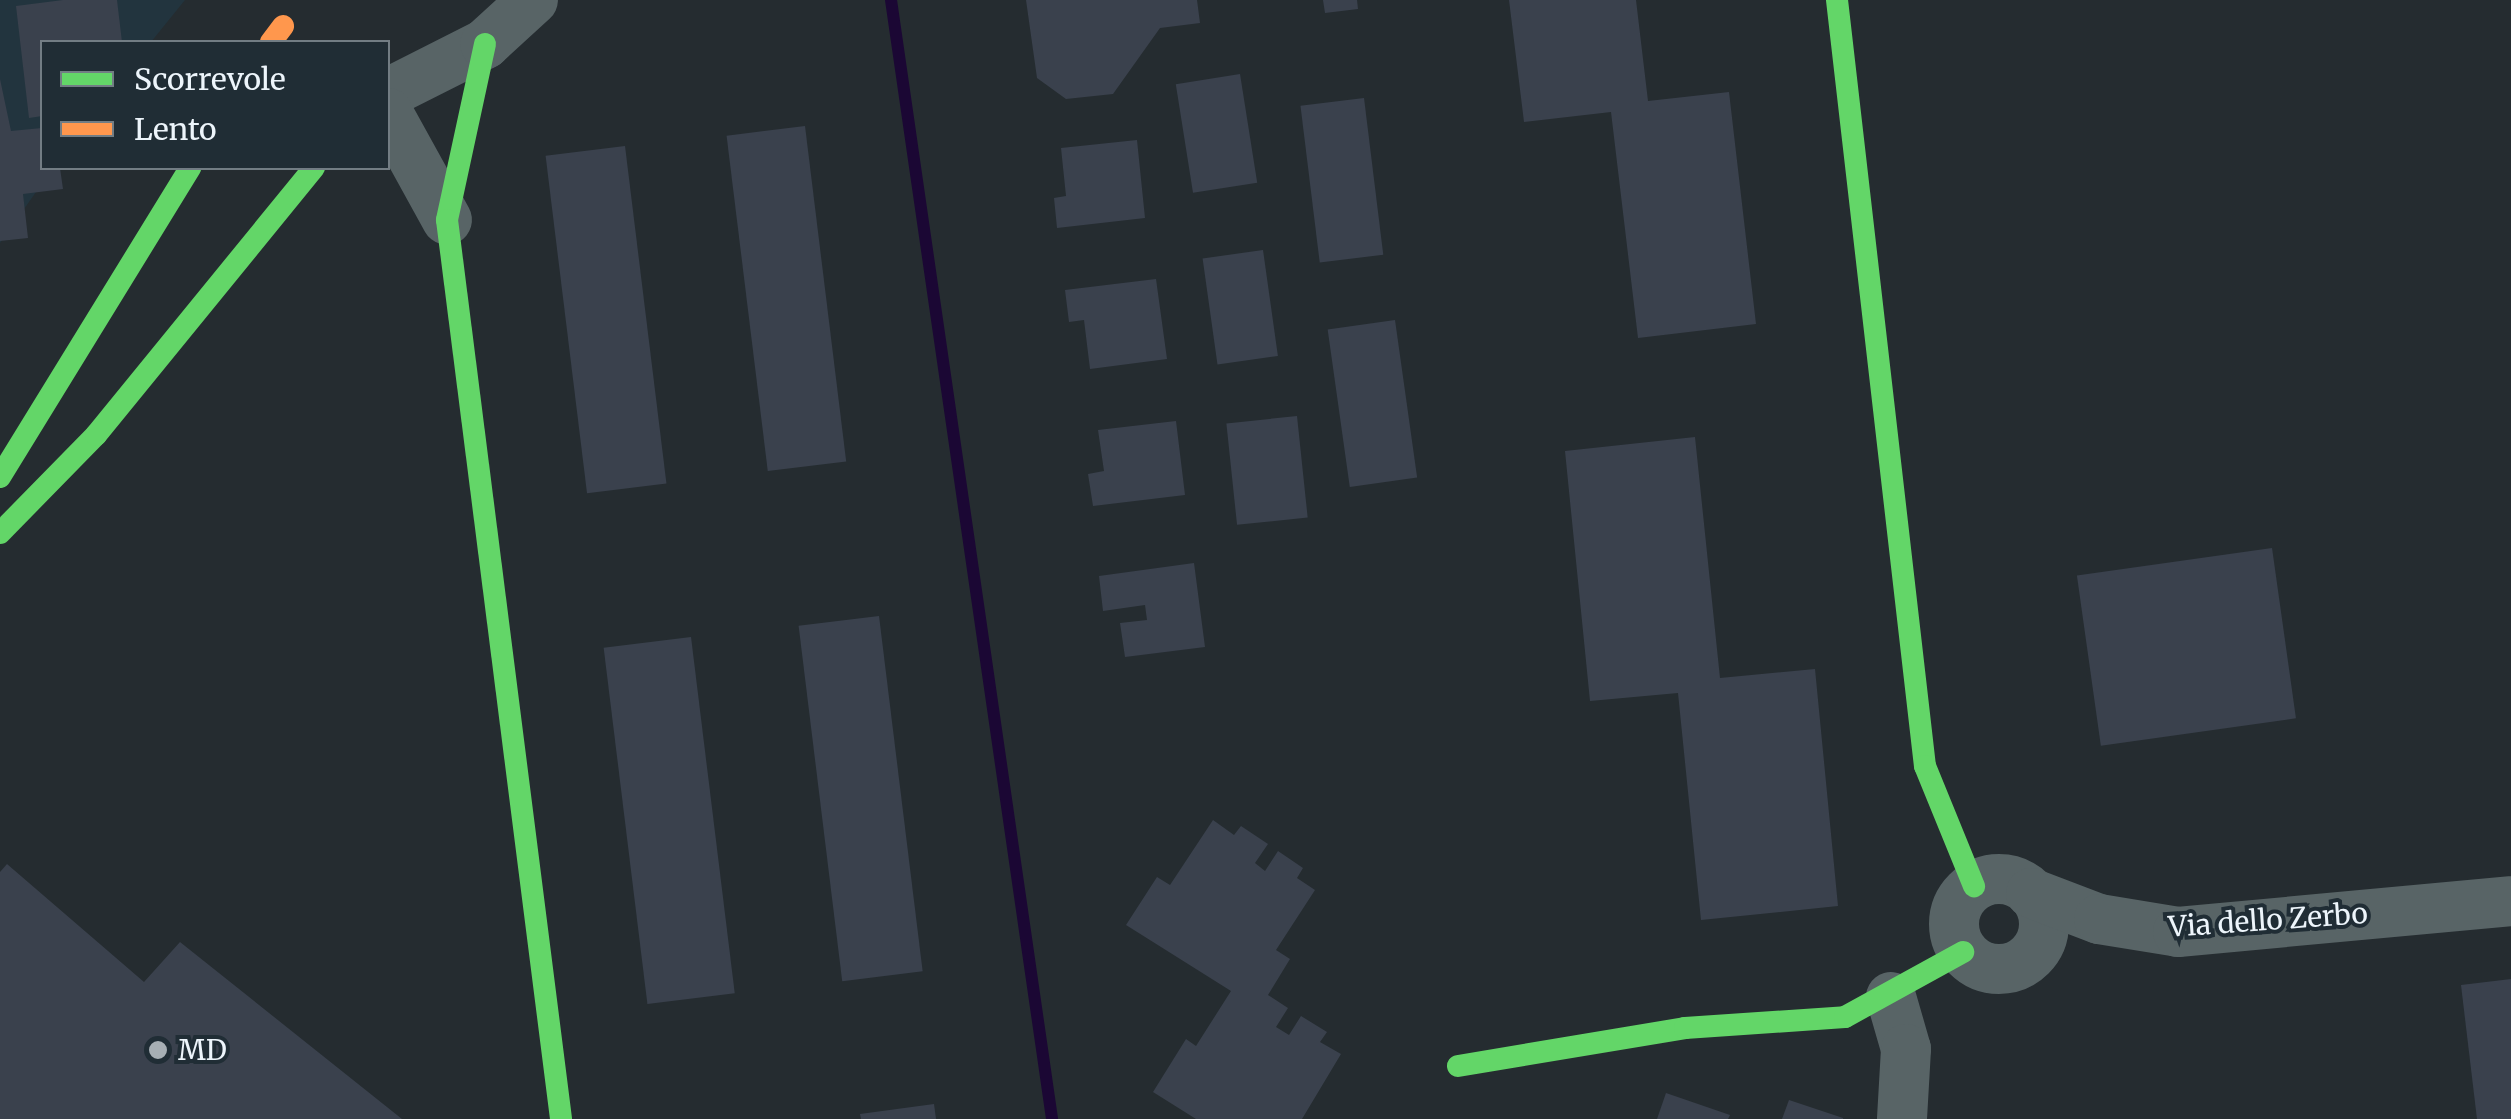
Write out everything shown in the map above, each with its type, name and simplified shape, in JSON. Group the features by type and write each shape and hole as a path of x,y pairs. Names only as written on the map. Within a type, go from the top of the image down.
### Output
{"main road":[{"path":"1837,0 1925,766 1974,886"},
{"path":"485,44 447,220 561,1119"},
{"path":"0,477 189,170"},
{"path":"0,533 96,436 312,170"},
{"path":"1458,1066 1685,1028 1846,1016 1891,998 1963,952"}],"street":[{"path":"390,92 485,44 533,0"},
{"path":"390,116 447,220"},
{"path":"2004,879 2031,893 2044,919 2029,958 1987,968 1963,952 1956,910 1974,886 2004,879"},
{"name":"Via dello Zerbo","path":"2031,893 2099,919 2178,932 2511,901"},
{"path":"1891,998 1906,1049 1902,1119"}],"shaded area":[{"path":"0,0 185,0 153,40 40,40 40,170 52,170 0,243"}],"building":[{"path":"63,0 117,0 122,40 40,40 40,116 29,118 16,6"},
{"path":"1026,0 1197,0 1200,23 1160,28 1113,94 1066,99 1037,78"},
{"path":"1323,0 1357,0 1358,9 1325,13"},
{"path":"1509,0 1636,0 1648,101 1729,92 1756,324 1638,338 1611,112 1524,122"},
{"path":"1240,74 1257,183 1193,193 1176,84"},
{"path":"0,79 11,131 40,128 40,170 60,170 63,189 23,194 28,238 0,241"},
{"path":"1364,98 1383,255 1320,263 1300,106"},
{"path":"805,126 846,461 768,471 727,136"},
{"path":"1137,140 1145,218 1057,228 1054,198 1066,196 1061,148"},
{"path":"625,146 666,483 587,493 546,156"},
{"path":"1263,250 1278,356 1217,364 1203,258"},
{"path":"1156,279 1167,359 1090,369 1084,320 1069,322 1065,290"},
{"path":"1395,320 1417,477 1350,487 1328,329"},
{"path":"1297,416 1308,517 1237,525 1226,423"},
{"path":"1176,421 1185,495 1093,506 1088,474 1104,471 1098,430"},
{"path":"1695,437 1720,678 1815,669 1838,906 1701,920 1678,693 1590,701 1565,451"},
{"path":"2272,548 2296,718 2101,746 2077,575"},
{"path":"1194,563 1205,647 1125,657 1120,623 1147,620 1145,605 1103,611 1099,576"},
{"path":"879,616 923,971 842,981 799,626"},
{"path":"691,637 735,993 647,1004 604,648"},
{"path":"1213,820 1234,835 1241,826 1268,844 1255,863 1265,871 1278,851 1303,868 1297,878 1315,890 1276,950 1290,959 1268,995 1288,1008 1276,1027 1289,1035 1301,1016 1327,1032 1320,1042 1341,1054 1302,1119 1196,1119 1153,1092 1186,1039 1196,1046 1231,991 1126,925 1157,877 1170,885"},
{"name":"MD","path":"7,864 144,982 180,942 402,1119 0,1119 0,872"},
{"path":"2511,979 2511,1119 2477,1119 2461,985"},
{"path":"1666,1093 1730,1115 1728,1119 1657,1119"},
{"path":"1789,1100 1843,1118 1843,1119 1782,1119"},
{"path":"934,1104 936,1119 861,1119 860,1114"}],"waterway":[{"path":"891,0 1052,1119"}],"traffic: fast":[{"path":"1837,0 1925,766 1974,886"},
{"path":"485,44 447,220 561,1119"},
{"path":"0,477 189,170"},
{"path":"0,533 96,435 312,170"},
{"path":"1458,1066 1685,1028 1845,1017 1963,952"}],"traffic: slow":[{"path":"272,40 283,26"}],"place":[{"name":"MD","path":"158,1050"}]}
